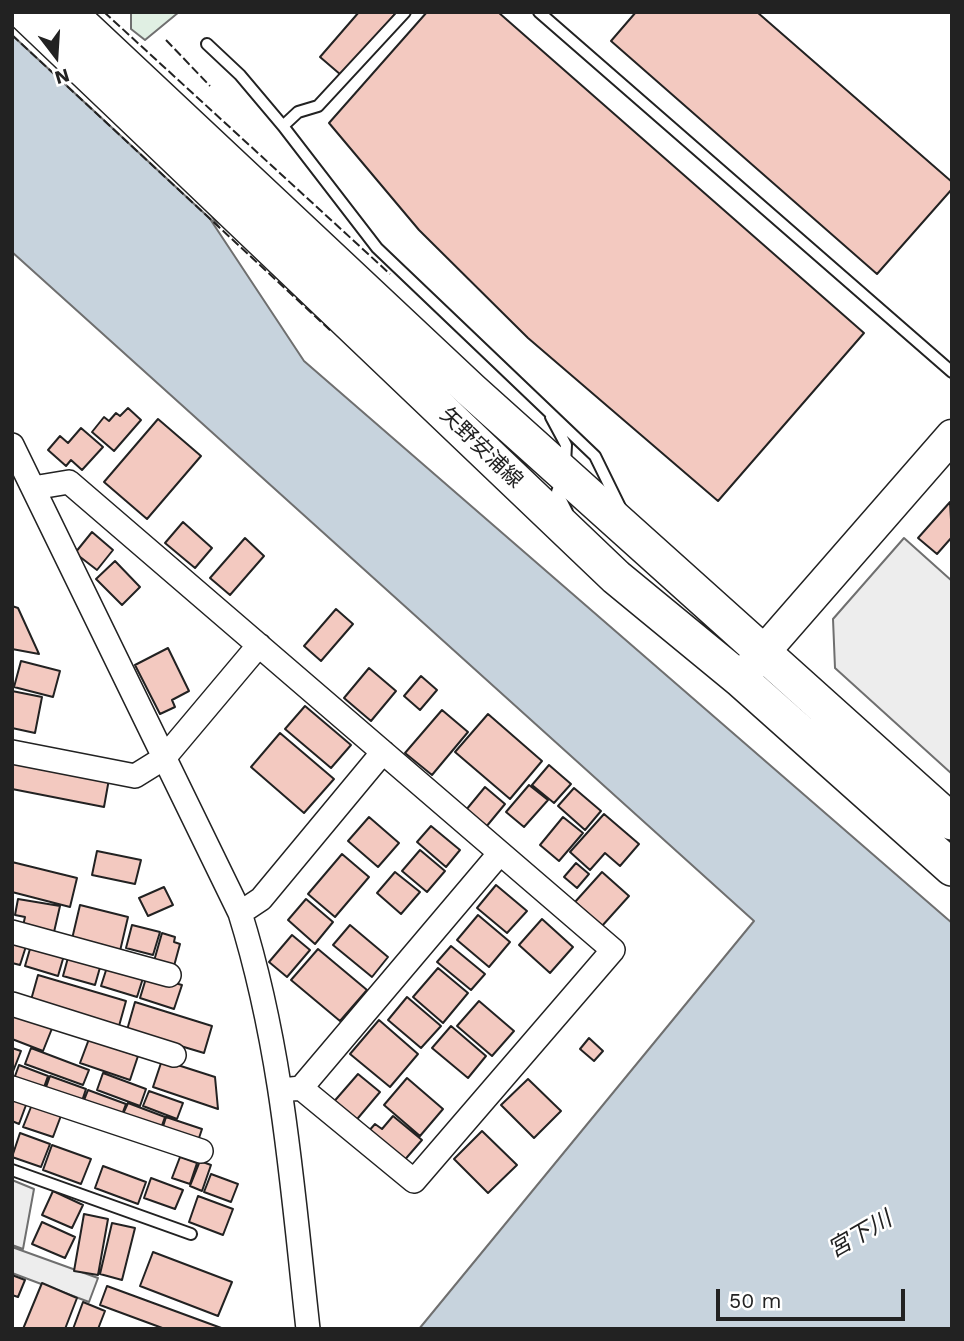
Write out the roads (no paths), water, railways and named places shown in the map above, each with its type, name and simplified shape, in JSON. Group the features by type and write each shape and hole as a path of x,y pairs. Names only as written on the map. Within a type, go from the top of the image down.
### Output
{"main road":[{"name":"矢野安浦線","path":"24,12 358,306 565,474 952,822"},
{"name":"矢野安浦線","path":"68,12 358,306 617,577 740,679 952,868"}],"street":[{"path":"740,679 952,436"},
{"path":"12,445 240,913 291,1089 308,1329"},
{"path":"33,488 69,482 613,950 414,1181 291,1089"},
{"path":"12,752 135,776 164,758 259,645"},
{"path":"240,913 261,899 383,752"},
{"path":"291,1089 500,853"},
{"path":"12,932 169,975"},
{"path":"12,1003 174,1055"},
{"path":"12,1088 201,1151"}],"lane":[{"path":"283,126 298,112 318,106 405,12"},
{"path":"539,12 952,372"},
{"path":"207,44 240,75 283,126 377,248 595,456 635,538"},
{"path":"545,406 566,445 565,474 557,492 566,511 597,543 617,577"},
{"path":"12,1171 191,1234"}],"water":[{"name":"宮下川","path":"12,12 91,39 304,361 952,923 952,1329 419,1329 754,921 12,252"}]}
